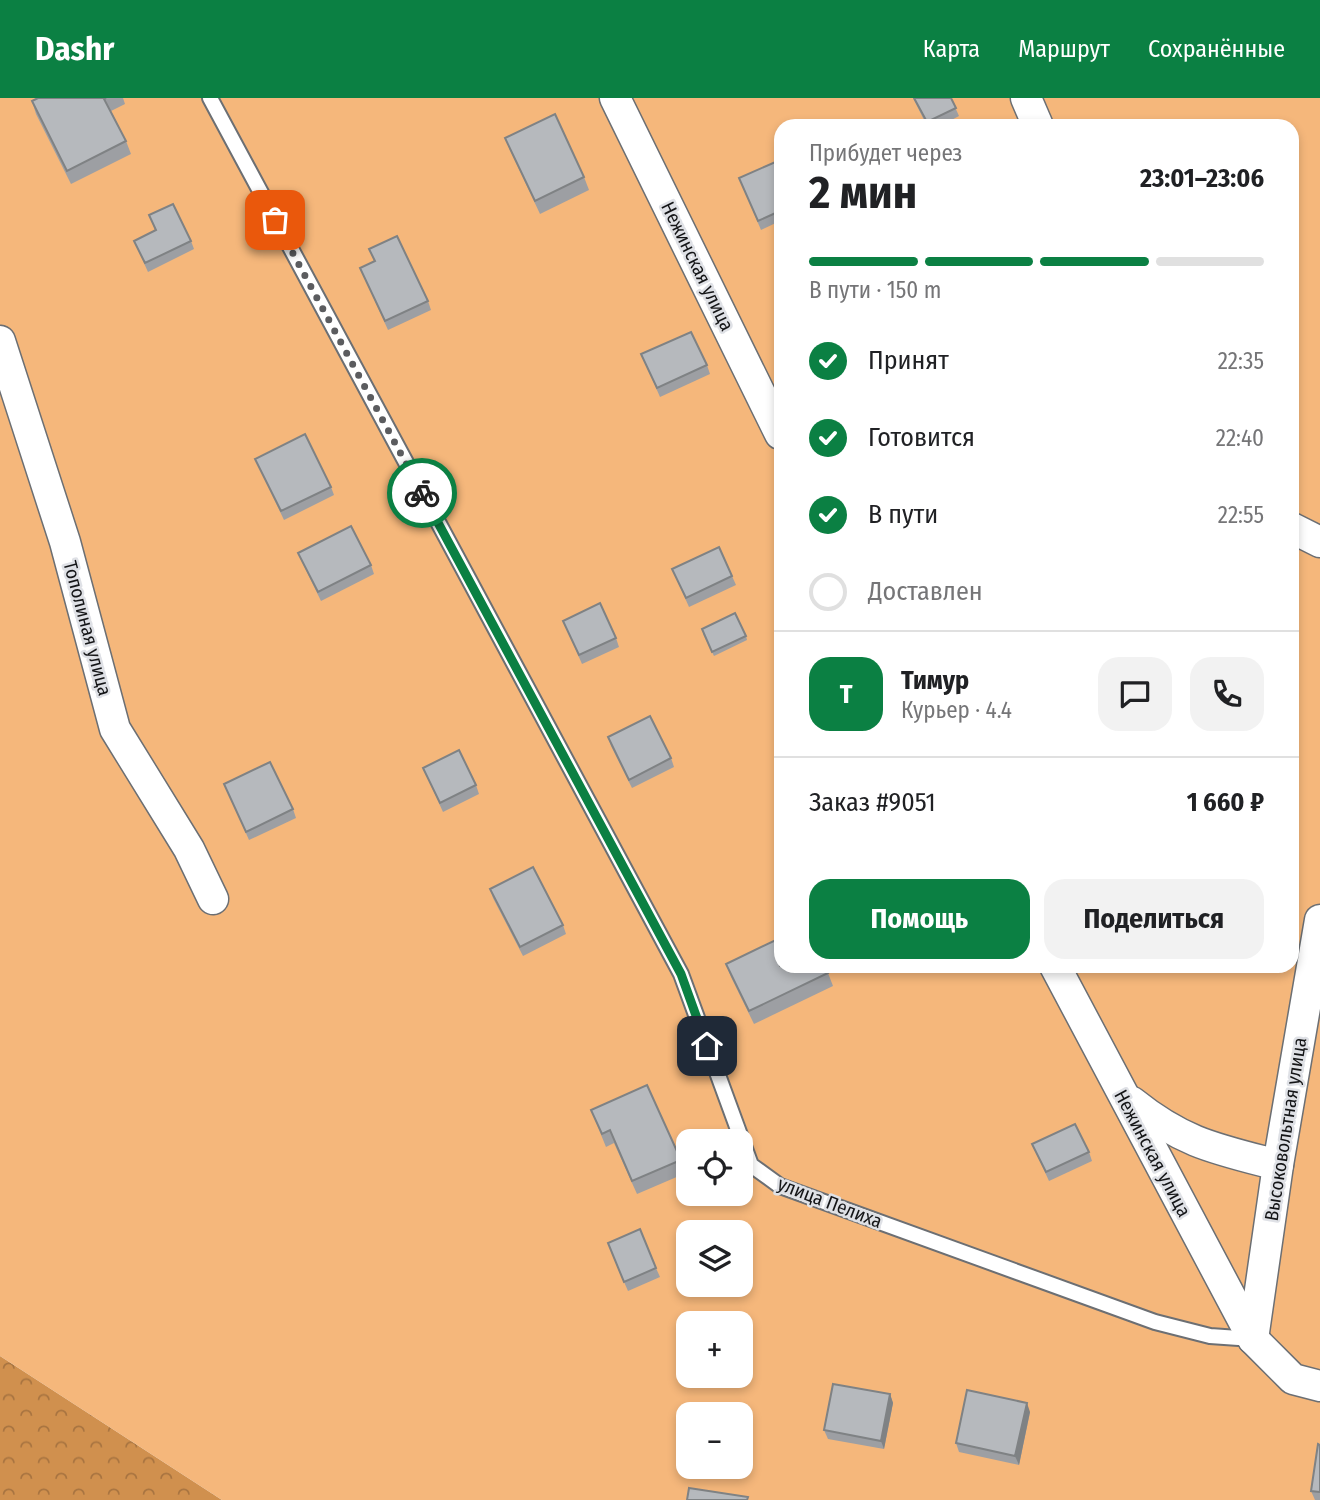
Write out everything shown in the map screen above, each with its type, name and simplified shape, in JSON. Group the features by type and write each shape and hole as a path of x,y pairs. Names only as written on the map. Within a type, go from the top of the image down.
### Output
{"street":[{"name":"Нежинская улица","path":"615,98 774,422"},
{"path":"1027,98 1035,119"},
{"name":"Тополиная улица","path":"0,341 65,542 115,729 189,849 213,899"},
{"path":"1299,532 1320,542"},
{"name":"Высоковольтная улица","path":"1253,1339 1278,1166 1320,920"},
{"name":"Нежинская улица","path":"1059,973 1253,1339"},
{"path":"1121,1093 1165,1128 1206,1147 1278,1166"},
{"path":"1253,1339 1293,1379 1320,1386"}],"lane":[{"name":"улица Пелиха","path":"210,98 681,974 751,1165 780,1186 1155,1322 1210,1336 1253,1339"}],"green space":[{"path":"0,1356 222,1500 0,1500"}],"shaded area":[{"path":"0,98 1320,98 1320,1500 222,1500 0,1356"}],"building":[{"path":"38,98 106,98 104,99 126,141 67,171 32,101"},
{"path":"914,98 951,98 956,108 933,119 925,119"},
{"path":"555,114 584,177 535,201 505,138"},
{"path":"774,163 774,214 758,221 739,178"},
{"path":"173,204 191,241 145,263 134,241 156,230 149,215"},
{"path":"397,236 428,301 385,321 360,268 375,261 369,249"},
{"path":"691,332 707,365 657,388 641,354"},
{"path":"305,434 331,487 281,511 255,459"},
{"path":"351,526 371,565 318,592 298,553"},
{"path":"719,547 732,576 686,598 672,569"},
{"path":"600,603 616,638 579,655 563,621"},
{"path":"735,613 746,636 712,652 702,629"},
{"path":"650,716 671,758 629,780 608,737"},
{"path":"459,750 476,785 440,803 423,768"},
{"path":"270,762 293,809 246,832 224,784"},
{"path":"533,867 563,925 520,947 490,889"},
{"path":"774,941 774,973 828,973 749,1011 726,964"},
{"path":"647,1085 676,1149 676,1162 632,1181 610,1130 602,1134 591,1110"},
{"path":"1075,1124 1089,1152 1046,1172 1032,1144"},
{"path":"640,1229 656,1268 624,1282 608,1243"},
{"path":"833,1384 890,1394 881,1441 824,1430"},
{"path":"967,1390 1027,1403 1015,1456 956,1443"},
{"path":"1318,1444 1320,1445 1320,1492 1311,1491"},
{"path":"689,1488 748,1497 747,1500 687,1500"}],"way so far":[{"path":"275,220 422,493"}],"route":[{"path":"422,493 681,974 707,1046"}]}
